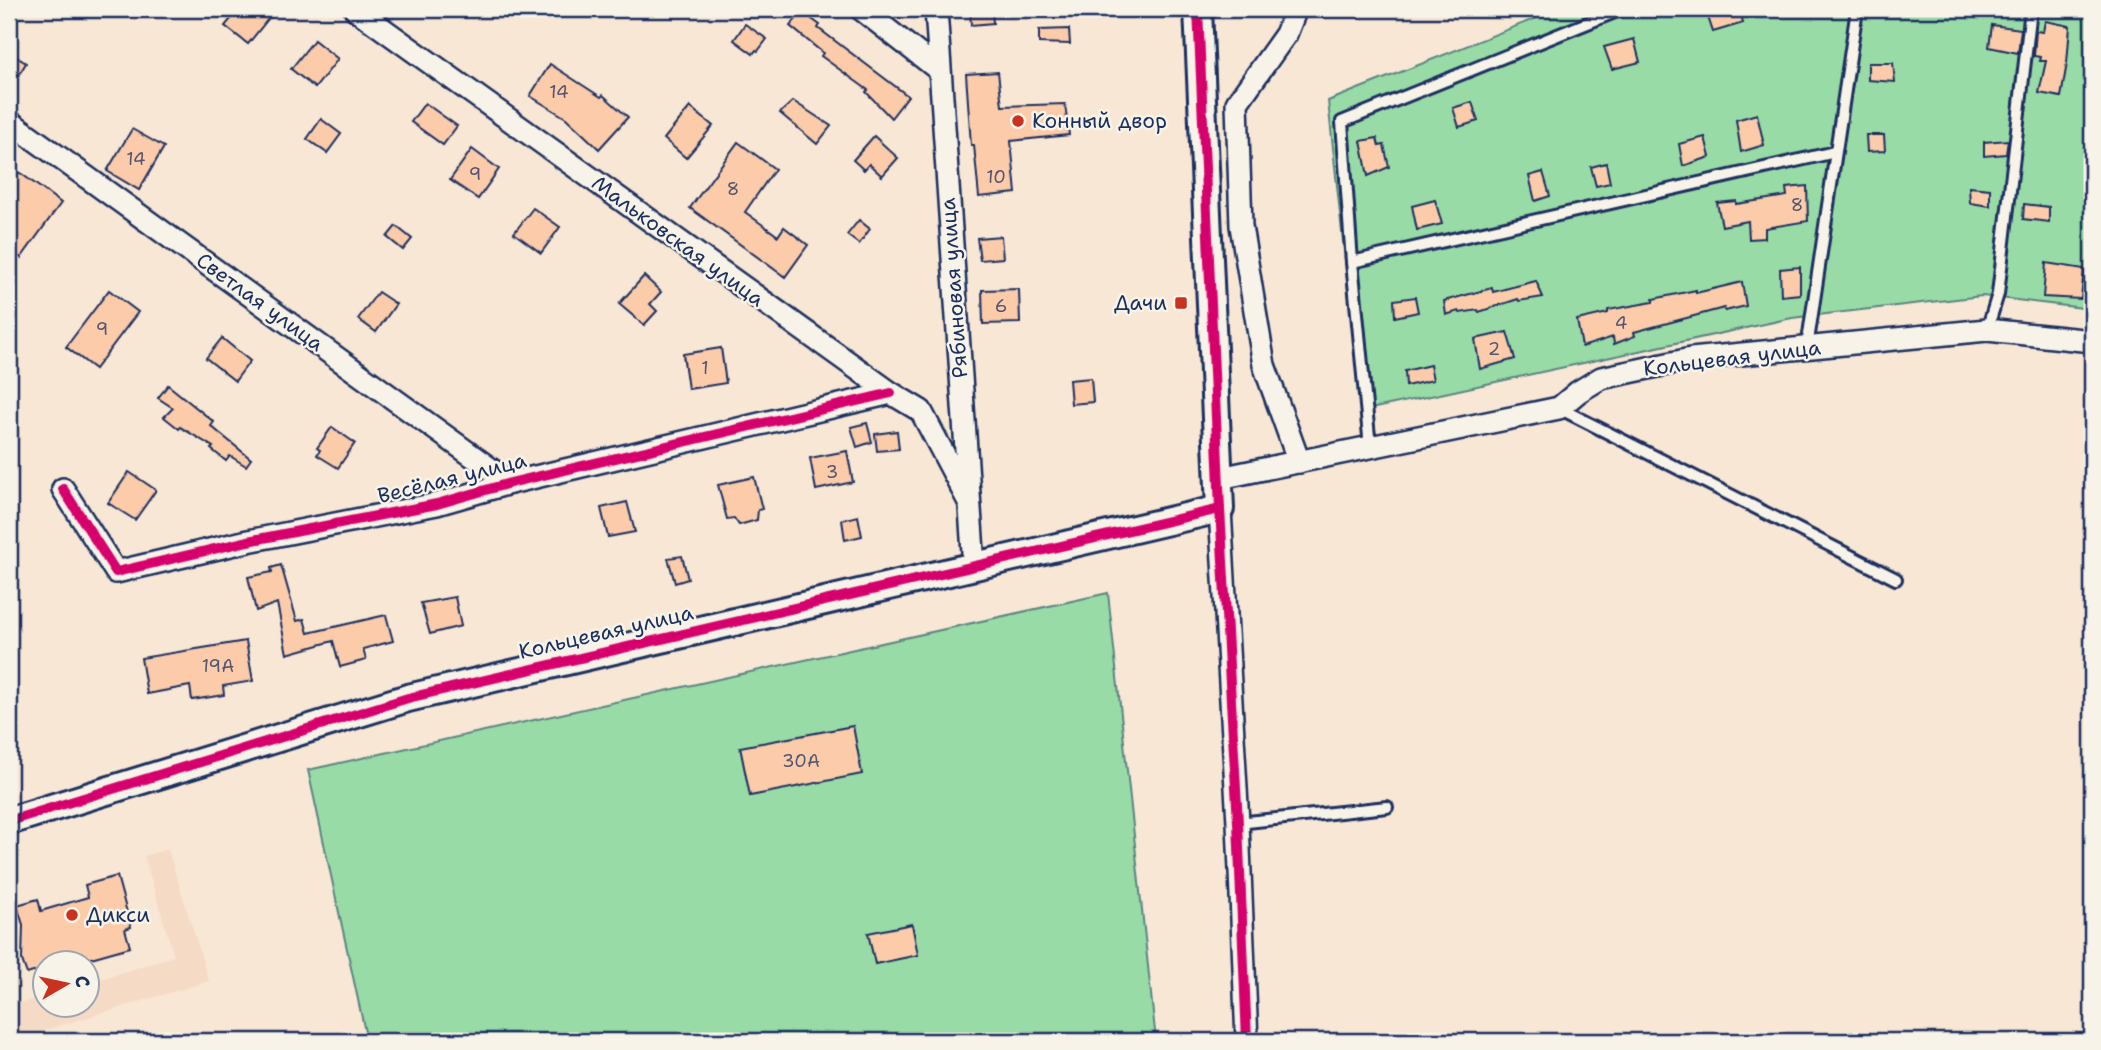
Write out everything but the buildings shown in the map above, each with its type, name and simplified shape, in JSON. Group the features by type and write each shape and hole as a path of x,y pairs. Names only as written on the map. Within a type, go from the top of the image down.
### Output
{"street":[{"name":"Мальковская улица","path":"355,9 891,393 921,411 968,500"},
{"path":"861,9 939,70"},
{"name":"Рябиновая улица","path":"936,9 974,567"},
{"path":"1198,9 1247,1041"},
{"path":"1296,9 1286,34 1237,103 1241,226 1264,365 1299,462"},
{"name":"Светлая улица","path":"9,121 510,483"},
{"name":"Кольцевая улица","path":"1220,478 1559,408 1601,378 1691,359 1987,330 2092,341"},
{"name":"Весёлая улица","path":"62,489 116,572 248,541 438,504 510,483 891,393"},
{"name":"Кольцевая улица","path":"9,821 408,698 1220,509"}],"lane":[{"path":"1370,447 1342,122 1622,9"},
{"path":"1807,348 1857,9"},
{"path":"1987,330 1998,294 2031,9"},
{"path":"1352,262 1835,152"},
{"path":"1559,408 1896,579"},
{"path":"1238,822 1387,807"}],"shaded area":[{"path":"168,849 209,981 102,1013 102,979 174,956 144,856"},
{"path":"32,999 32,1018 86,1018 9,1041 9,1007"}],"green space":[{"path":"1559,9 2092,9 2092,309 1982,296 1792,318 1361,411 1328,101"},
{"path":"1108,593 1156,1041 367,1041 308,770"}],"cycle path":[{"path":"1198,9 1247,1041"},
{"path":"63,489 116,572 248,541 437,504 510,483 891,393"},
{"path":"9,821 408,698 1220,509"}],"place":[{"name":"Конный двор","path":"1018,121"},
{"name":"Дачи","path":"1181,303"},
{"name":"Дикси","path":"72,915"}]}
